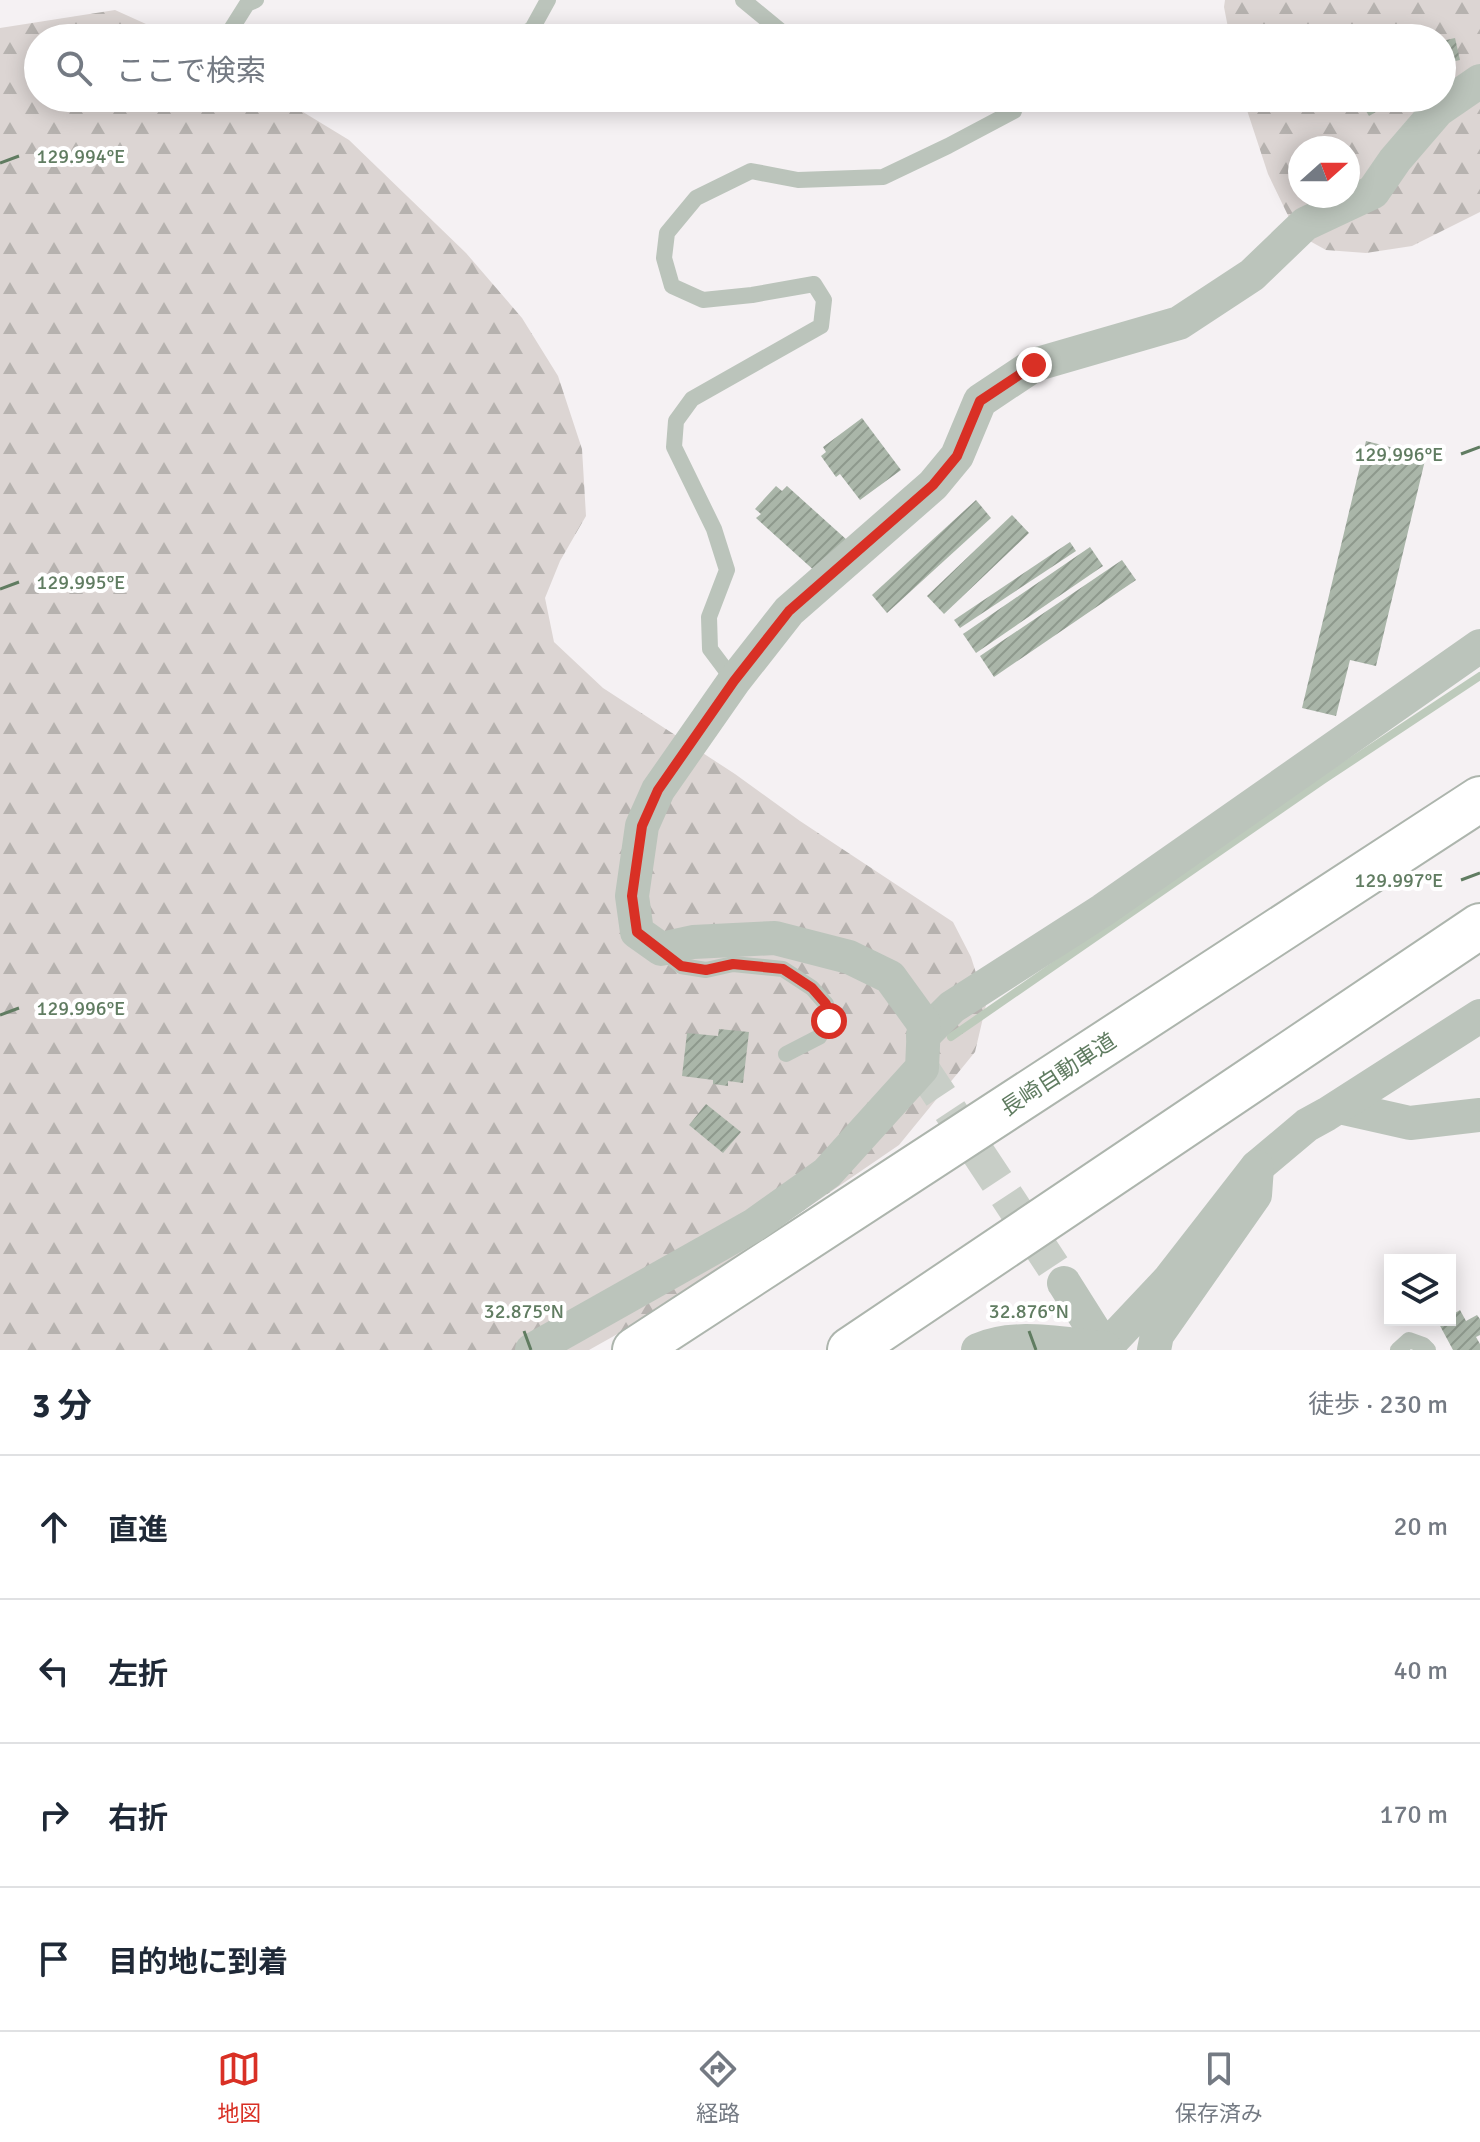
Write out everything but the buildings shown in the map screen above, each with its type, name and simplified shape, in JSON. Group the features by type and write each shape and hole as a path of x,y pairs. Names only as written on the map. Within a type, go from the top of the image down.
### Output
{"highway":[{"name":"長崎自動車道","path":"635,1350 1480,799"},
{"path":"850,1350 1480,926"}],"street":[{"path":"1456,98 1480,81"},
{"path":"532,1350 754,1225 827,1173 922,1068 924,1024 890,977 849,957 775,938 693,942 661,949 637,932 632,896 642,826 658,790 734,681 789,611 933,485 957,456 980,401 1034,365 1179,323 1252,275 1305,224 1373,192 1395,160 1436,112"},
{"path":"923,1036 952,1007 1103,910 1478,653"},
{"path":"1105,1349 1169,1280 1257,1167 1307,1125 1480,1016"},
{"path":"1339,1107 1410,1123 1480,1115"},
{"path":"1154,1350 1157,1335 1255,1195 1257,1167"},
{"path":"1064,1283 1105,1349"},
{"path":"978,1350 993,1343 1030,1341 1105,1349"}],"lane":[{"path":"234,24 247,4 256,0"},
{"path":"535,24 548,0"},
{"path":"743,0 772,24"},
{"path":"734,681 710,649 709,617 727,570 714,529 674,447 676,421 692,399 821,326 824,300 814,284 703,300 672,286 664,258 667,233 696,198 751,171 798,180 883,177 1012,112"},
{"path":"661,949 681,966 706,970 733,964 783,969 812,988 826,1004 829,1021 819,1037 786,1054"},
{"path":"1398,1350 1409,1340 1428,1350"}],"green space":[{"path":"1225,0 1480,0 1480,212 1412,246 1366,253 1326,250 1297,234 1268,174 1248,112 1456,112 1456,24 1227,24"},
{"path":"115,10 146,24 26,24"},
{"path":"24,24 24,112 303,112 349,140 466,253 522,318 558,376 582,449 586,516 560,561 545,598 554,642 603,688 953,922 971,957 986,1005 975,1052 899,1145 646,1318 589,1350 0,1350 0,28"}],"waterway":[{"path":"951,1037 1323,780 1480,676"}],"tunnel":[{"path":"922,1068 1064,1283"}],"route":[{"path":"829,1021 826,1004 812,988 783,969 733,964 706,970 681,966 637,932 632,896 642,826 658,790 734,681 789,611 933,485 957,456 980,401 1034,365"}]}
